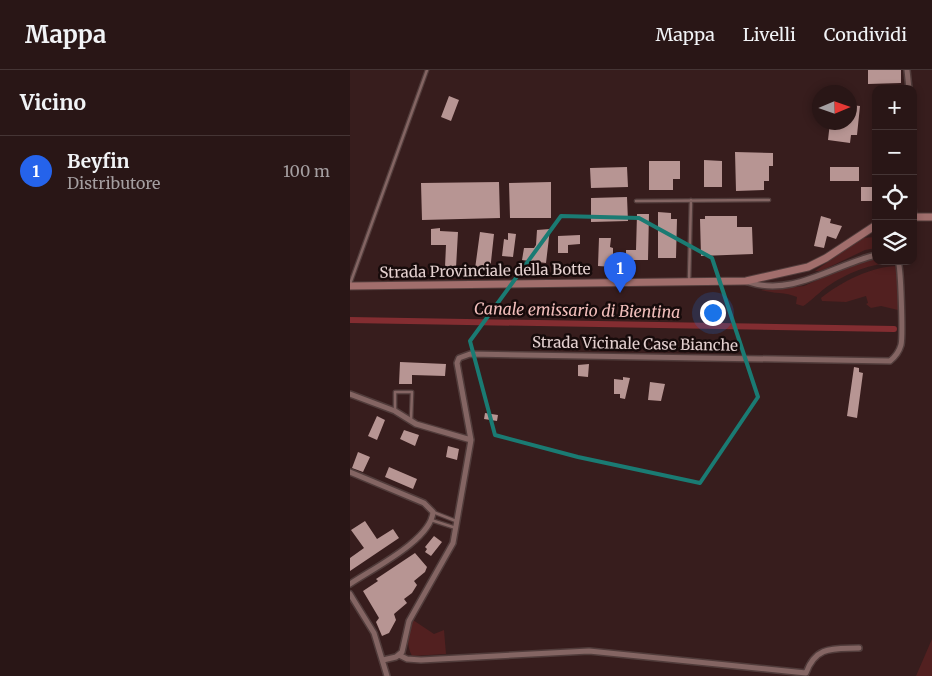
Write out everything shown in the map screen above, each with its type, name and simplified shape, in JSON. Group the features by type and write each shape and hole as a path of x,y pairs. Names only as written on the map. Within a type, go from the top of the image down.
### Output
{"main road":[{"path":"917,217 932,217"},
{"name":"Strada Provinciale della Botte","path":"350,285 746,281 808,267 826,258 872,228"}],"street":[{"path":"907,70 909,85"},
{"path":"746,281 767,287 793,284 850,261 872,256"},
{"name":"Strada Vicinale Case Bianche","path":"471,440 457,363 459,358 466,355 886,362 894,358 902,340 901,273 899,265"},
{"path":"350,394 394,411 411,421 471,440 458,521 448,554 409,620 405,645 399,655 383,660"},
{"path":"350,472 424,503 432,512 431,520 416,540 350,584"},
{"path":"350,594 374,633 387,676"},
{"path":"399,655 407,659 421,660 589,651 806,673 811,660 822,651 832,648 859,648"}],"lane":[{"path":"350,285 427,70"},
{"path":"689,283 691,200"},
{"path":"636,201 769,200"},
{"path":"394,411 395,392 412,392 411,421"},
{"path":"432,512 458,521"},
{"path":"431,520 456,528"}],"highlighted area":[{"path":"561,216 639,218 712,258 758,397 700,483 578,457 495,435 470,341"}],"shaded area":[{"path":"872,237 872,249 865,250 821,271 815,271 861,238"},
{"path":"872,258 872,265 878,265 849,274 824,289 803,306 796,304 797,297 761,290 804,286 857,262"},
{"path":"898,266 898,310 881,306 871,308 866,304 868,303 866,296 846,302 822,301 821,298 829,292 857,276 878,269"},
{"path":"413,620 434,634 444,630 446,654 412,656 408,638"},
{"path":"932,639 932,676 916,676"}],"building":[{"path":"868,70 901,70 901,83 868,84"},
{"path":"449,96 459,100 451,121 441,117"},
{"path":"857,106 860,106 857,135 851,135 850,143 828,140 829,130 857,130"},
{"path":"735,152 773,153 773,166 769,166 769,181 764,181 764,190 736,191"},
{"path":"704,160 722,161 722,187 704,187"},
{"path":"649,161 680,161 680,179 673,179 673,190 649,190"},
{"path":"627,167 628,187 591,188 590,168"},
{"path":"830,167 859,167 859,181 830,181"},
{"path":"499,182 500,218 422,220 421,183"},
{"path":"551,182 551,218 510,218 509,183"},
{"path":"861,187 872,187 872,201 861,201"},
{"path":"627,197 628,221 591,222 591,198"},
{"path":"658,212 671,213 671,219 677,219 676,258 658,258"},
{"path":"637,214 649,214 648,260 626,260 626,250 636,250"},
{"path":"705,216 737,216 737,227 752,227 753,254 701,256 700,219 705,219"},
{"path":"821,216 831,219 830,223 842,226 836,239 827,236 824,248 814,246"},
{"path":"440,228 440,231 458,232 456,268 445,267 446,245 431,245 431,229"},
{"path":"550,229 546,263 522,260 524,248 534,248 536,245 537,230"},
{"path":"480,232 494,234 490,271 475,269"},
{"path":"508,233 516,234 513,257 502,256 504,239 508,240"},
{"path":"580,235 580,244 568,245 568,253 558,253 558,236"},
{"path":"599,238 611,238 610,247 613,248 613,267 598,266"},
{"path":"400,362 446,364 445,376 412,375 412,384 399,384"},
{"path":"589,364 588,377 578,376 578,365"},
{"path":"854,367 859,368 859,372 863,373 857,418 847,416"},
{"path":"623,377 630,378 625,399 620,398 620,394 614,394 614,379 623,380"},
{"path":"650,382 665,384 661,401 648,400"},
{"path":"485,413 498,415 497,421 484,419"},
{"path":"377,416 385,420 377,440 368,436"},
{"path":"404,430 419,435 415,446 400,439"},
{"path":"448,446 459,449 457,460 446,457"},
{"path":"358,452 370,457 363,472 352,468"},
{"path":"389,467 417,479 413,489 385,477"},
{"path":"365,521 377,539 393,529 399,538 350,571 350,558 364,548 351,530"},
{"path":"434,536 442,542 431,556 425,552 427,549 425,547"},
{"path":"415,553 427,567 425,572 414,581 417,585 412,593 404,599 407,603 394,614 396,620 389,633 382,636 376,622 379,618 363,591 378,581 376,579"}],"waterway":[{"name":"Canale emissario di Bientina","path":"350,320 894,329"}],"place":[{"name":"Beyfin","path":"620,293"}]}
